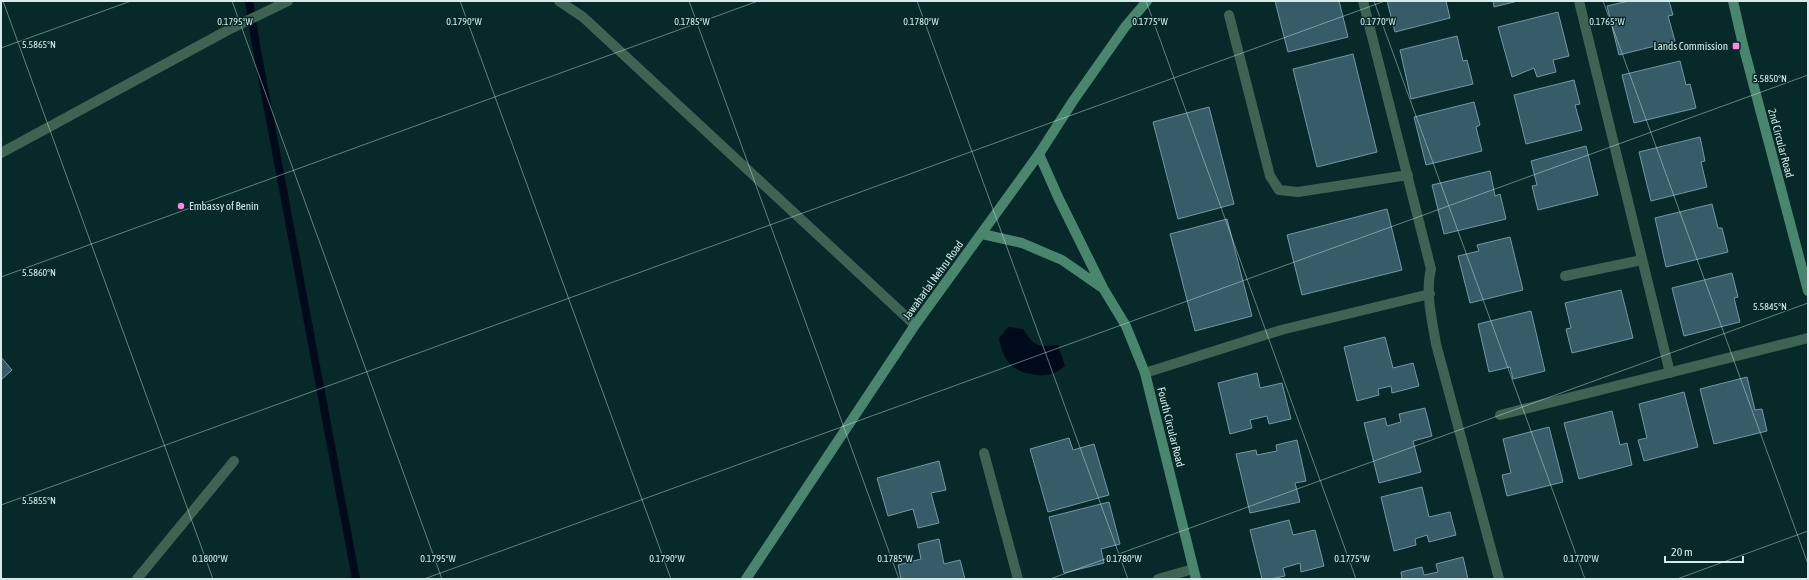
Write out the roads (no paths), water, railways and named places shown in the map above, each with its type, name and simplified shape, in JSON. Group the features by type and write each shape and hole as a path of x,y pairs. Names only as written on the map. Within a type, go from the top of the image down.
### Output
{"street":[{"path":"1,153 228,30 288,1"},
{"path":"559,1 583,17 915,325"},
{"name":"Jawaharlal Nehru Road","path":"746,579 915,325 1039,154 1077,95 1125,27 1147,1"},
{"path":"1363,1 1431,269 1430,294 1436,344 1499,579"},
{"path":"1579,1 1670,373"},
{"name":"2nd Circular Road","path":"1733,1 1743,45 1808,291"},
{"path":"1229,15 1270,176 1280,190 1298,192 1408,175"},
{"name":"Fourth Circular Road","path":"1039,154 1058,197 1103,288 1126,326 1145,373 1194,574"},
{"name":"Fourth Circular Road","path":"982,234 1022,242 1062,260 1103,288"},
{"path":"1565,276 1642,260"},
{"path":"1145,373 1281,330 1430,294"},
{"path":"1500,414 1808,338"},
{"path":"984,453 1018,579"},
{"path":"136,579 234,461"},
{"path":"1158,579 1194,574"}],"water":[{"path":"1008,327 1023,329 1034,342 1041,346 1058,345 1065,366 1055,373 1045,375 1028,373 1015,368 1006,359 999,338"}],"waterway":[{"path":"249,1 356,579"}],"place":[{"name":"Lands Commission","path":"1736,46"},
{"name":"Embassy of Benin","path":"181,206"}]}
